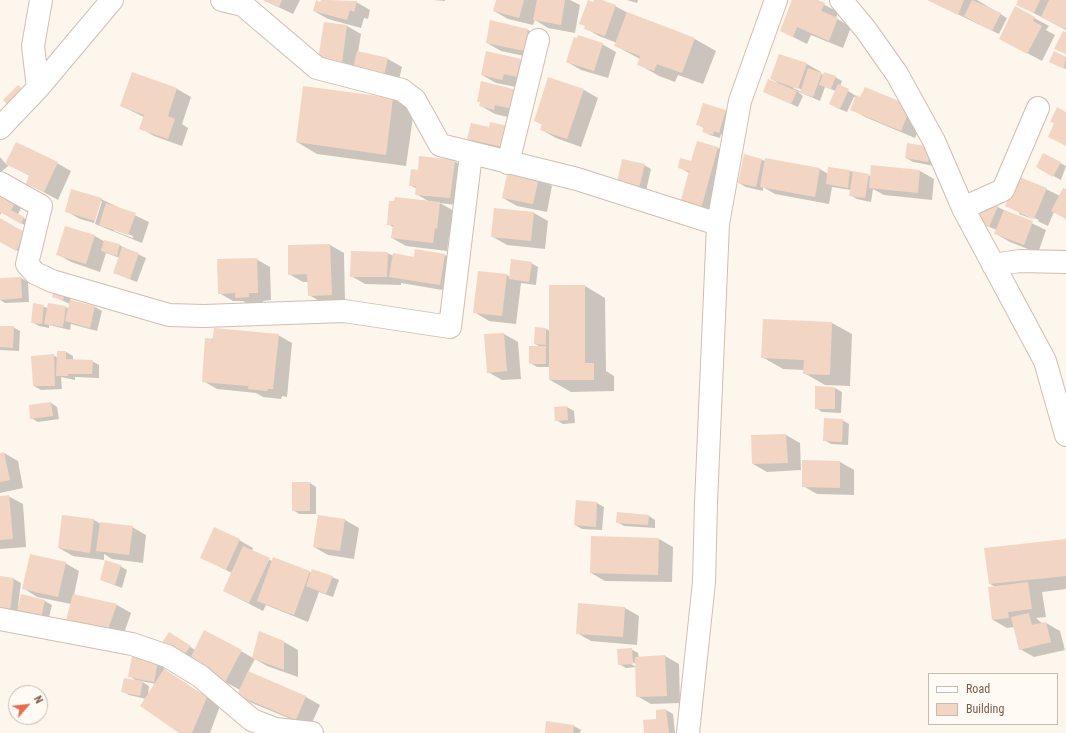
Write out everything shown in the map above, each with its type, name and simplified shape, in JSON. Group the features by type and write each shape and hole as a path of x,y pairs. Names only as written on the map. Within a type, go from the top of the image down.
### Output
{"street":[{"path":"38,88 33,46 41,0"},
{"path":"0,128 38,88 112,0"},
{"path":"222,0 243,5 317,68 402,90 415,100 440,145 471,154 577,179 718,224"},
{"path":"688,733 704,582 718,224 740,101 776,0"},
{"path":"841,0 866,30 897,74 934,141 963,208 1045,361 1066,434"},
{"path":"508,163 538,40"},
{"path":"963,208 1003,190 1038,108"},
{"path":"0,183 41,206 28,264 35,273 52,281 168,315 204,316 344,311 450,327 471,154"},
{"path":"993,265 1020,261 1066,262"},
{"path":"0,619 132,644 167,656 200,676 252,720 275,729 312,733"}],"building":[{"path":"264,0 282,0 279,7"},
{"path":"316,0 320,2 321,0 357,1 354,12 350,10 347,20 313,11"},
{"path":"496,0 524,0 519,18 493,11"},
{"path":"537,0 565,0 561,25 533,20"},
{"path":"588,0 593,2 594,0 602,0 616,5 605,36 584,29 585,26 579,24"},
{"path":"792,0 818,0 825,3 821,11 838,18 829,41 797,27 793,37 780,31"},
{"path":"927,0 964,0 958,15"},
{"path":"972,0 1001,13 992,31 964,16"},
{"path":"1018,0 1040,0 1034,13 1016,5"},
{"path":"1049,0 1066,0 1066,29 1041,17"},
{"path":"1015,6 1035,17 1033,21 1042,26 1027,54 999,39"},
{"path":"627,12 695,38 682,73 657,64 654,71 637,65 640,56 614,46"},
{"path":"490,20 528,29 524,51 486,43"},
{"path":"324,22 347,25 342,63 318,59"},
{"path":"1063,31 1066,32 1066,54 1054,49"},
{"path":"578,35 603,43 594,71 566,62 574,37 577,38"},
{"path":"357,51 388,58 383,80 352,73"},
{"path":"486,51 521,59 517,77 504,74 502,80 481,75"},
{"path":"1054,51 1066,57 1064,69 1049,62"},
{"path":"779,54 807,63 798,89 770,79"},
{"path":"808,68 822,73 813,97 800,93"},
{"path":"132,72 177,88 168,116 175,119 168,139 139,129 144,115 120,106"},
{"path":"824,72 836,76 831,89 819,85"},
{"path":"548,77 584,89 567,139 540,130 542,124 534,121"},
{"path":"768,79 797,91 791,104 763,92"},
{"path":"481,81 517,90 513,109 495,105 494,110 479,106 480,102 477,102"},
{"path":"838,84 849,89 840,109 829,104"},
{"path":"18,85 28,94 13,110 3,100"},
{"path":"303,86 393,98 386,155 296,142"},
{"path":"865,87 911,106 901,131 850,110 856,95 860,97"},
{"path":"703,103 726,110 719,133 714,131 713,135 702,132 704,127 696,125"},
{"path":"1057,107 1066,112 1066,146 1048,137 1054,123 1050,122"},
{"path":"490,122 508,126 503,147 467,139 471,123 489,127"},
{"path":"697,141 718,147 701,209 680,203 689,171 678,168 680,158 691,161"},
{"path":"16,142 58,162 44,192 26,184 29,175 5,164"},
{"path":"907,143 931,147 928,162 905,158"},
{"path":"1043,153 1061,162 1053,177 1036,167"},
{"path":"744,154 762,159 756,187 738,183"},
{"path":"419,156 455,160 450,198 415,195 416,186 409,186 411,169 418,170"},
{"path":"765,158 820,168 815,197 760,187"},
{"path":"622,159 645,164 639,188 617,182"},
{"path":"871,165 920,170 918,193 869,188"},
{"path":"828,167 850,170 848,188 826,184"},
{"path":"508,170 539,177 533,204 502,198"},
{"path":"853,171 869,174 865,198 849,196"},
{"path":"1017,176 1047,188 1034,219 1005,206"},
{"path":"1063,188 1066,189 1066,219 1051,211"},
{"path":"71,189 102,198 95,221 65,212"},
{"path":"0,195 15,203 11,210 24,217 21,224 0,212"},
{"path":"395,197 440,202 437,229 435,228 433,243 391,238 393,225 387,225 389,201 394,201"},
{"path":"985,200 998,206 989,227 976,221"},
{"path":"106,203 136,213 128,235 99,225"},
{"path":"494,208 534,212 531,241 491,237"},
{"path":"1004,210 1033,221 1024,245 994,234"},
{"path":"0,218 26,233 16,251 0,242"},
{"path":"65,226 95,235 86,264 56,255"},
{"path":"104,240 120,244 117,256 101,251"},
{"path":"330,244 332,295 308,296 307,274 288,275 288,245"},
{"path":"122,247 139,253 130,279 113,273"},
{"path":"415,249 445,254 440,285 389,277 393,253 414,257"},
{"path":"351,251 388,252 387,277 350,277"},
{"path":"257,258 258,293 249,293 249,297 235,298 235,293 218,294 217,259"},
{"path":"511,259 532,262 529,282 509,279"},
{"path":"478,271 507,274 502,316 473,313"},
{"path":"21,277 22,298 0,300 0,278"},
{"path":"549,285 585,285 585,363 594,363 594,380 549,380"},
{"path":"55,287 66,289 63,300 52,297"},
{"path":"70,300 95,306 90,328 65,321"},
{"path":"33,303 44,305 42,324 31,323"},
{"path":"48,303 66,306 63,327 44,324"},
{"path":"763,319 832,322 830,375 803,374 804,360 761,358"},
{"path":"0,326 14,326 13,348 0,347"},
{"path":"535,327 546,328 546,345 534,344"},
{"path":"214,328 279,334 273,389 268,389 267,391 248,389 249,378 248,386 202,382 205,338 212,339 212,344"},
{"path":"504,333 507,371 487,373 484,334"},
{"path":"529,346 546,346 546,364 529,364"},
{"path":"57,351 66,351 66,359 93,360 92,374 68,374 68,376 56,376"},
{"path":"54,354 55,386 33,386 31,356"},
{"path":"815,386 835,387 835,409 815,409"},
{"path":"51,402 53,416 30,419 29,405"},
{"path":"567,406 568,420 555,421 554,407"},
{"path":"824,418 843,419 842,442 823,441"},
{"path":"786,434 788,463 752,464 751,435"},
{"path":"4,452 10,480 0,482 0,453"},
{"path":"802,460 840,461 840,488 802,487"},
{"path":"292,482 310,482 310,511 292,511"},
{"path":"9,495 13,539 0,540 0,496"},
{"path":"576,500 597,502 596,527 574,525"},
{"path":"617,512 649,515 648,525 616,523"},
{"path":"62,515 94,519 90,553 58,548"},
{"path":"318,515 345,519 340,551 313,547"},
{"path":"100,522 133,526 129,555 96,551"},
{"path":"214,527 240,539 226,570 200,558"},
{"path":"591,536 659,538 658,575 590,573"},
{"path":"1066,539 1066,576 989,584 984,548"},
{"path":"243,546 270,558 249,603 223,591"},
{"path":"30,554 66,562 58,597 22,589"},
{"path":"273,557 310,571 294,615 257,601"},
{"path":"105,560 121,565 115,585 100,580"},
{"path":"312,569 333,576 326,594 306,586"},
{"path":"0,576 14,578 10,611 0,610"},
{"path":"1028,582 1032,609 1008,612 1009,618 992,620 988,587"},
{"path":"21,594 45,600 41,618 17,611"},
{"path":"73,594 117,604 107,632 66,620"},
{"path":"578,603 625,607 623,637 576,634"},
{"path":"1029,613 1032,625 1046,622 1051,642 1019,650 1011,617"},
{"path":"204,630 242,650 225,682 188,663"},
{"path":"259,631 284,641 284,670 252,658"},
{"path":"169,632 191,646 180,661 159,647"},
{"path":"632,648 633,664 618,665 617,649"},
{"path":"665,655 667,696 636,697 635,657"},
{"path":"132,656 158,661 154,682 128,677"},
{"path":"164,669 207,697 192,733 179,733 140,706"},
{"path":"248,671 306,696 296,720 237,695"},
{"path":"124,678 143,681 140,696 121,692"},
{"path":"666,709 669,733 644,733 643,720 656,719 656,710"},
{"path":"546,721 574,725 573,733 545,733"}]}
